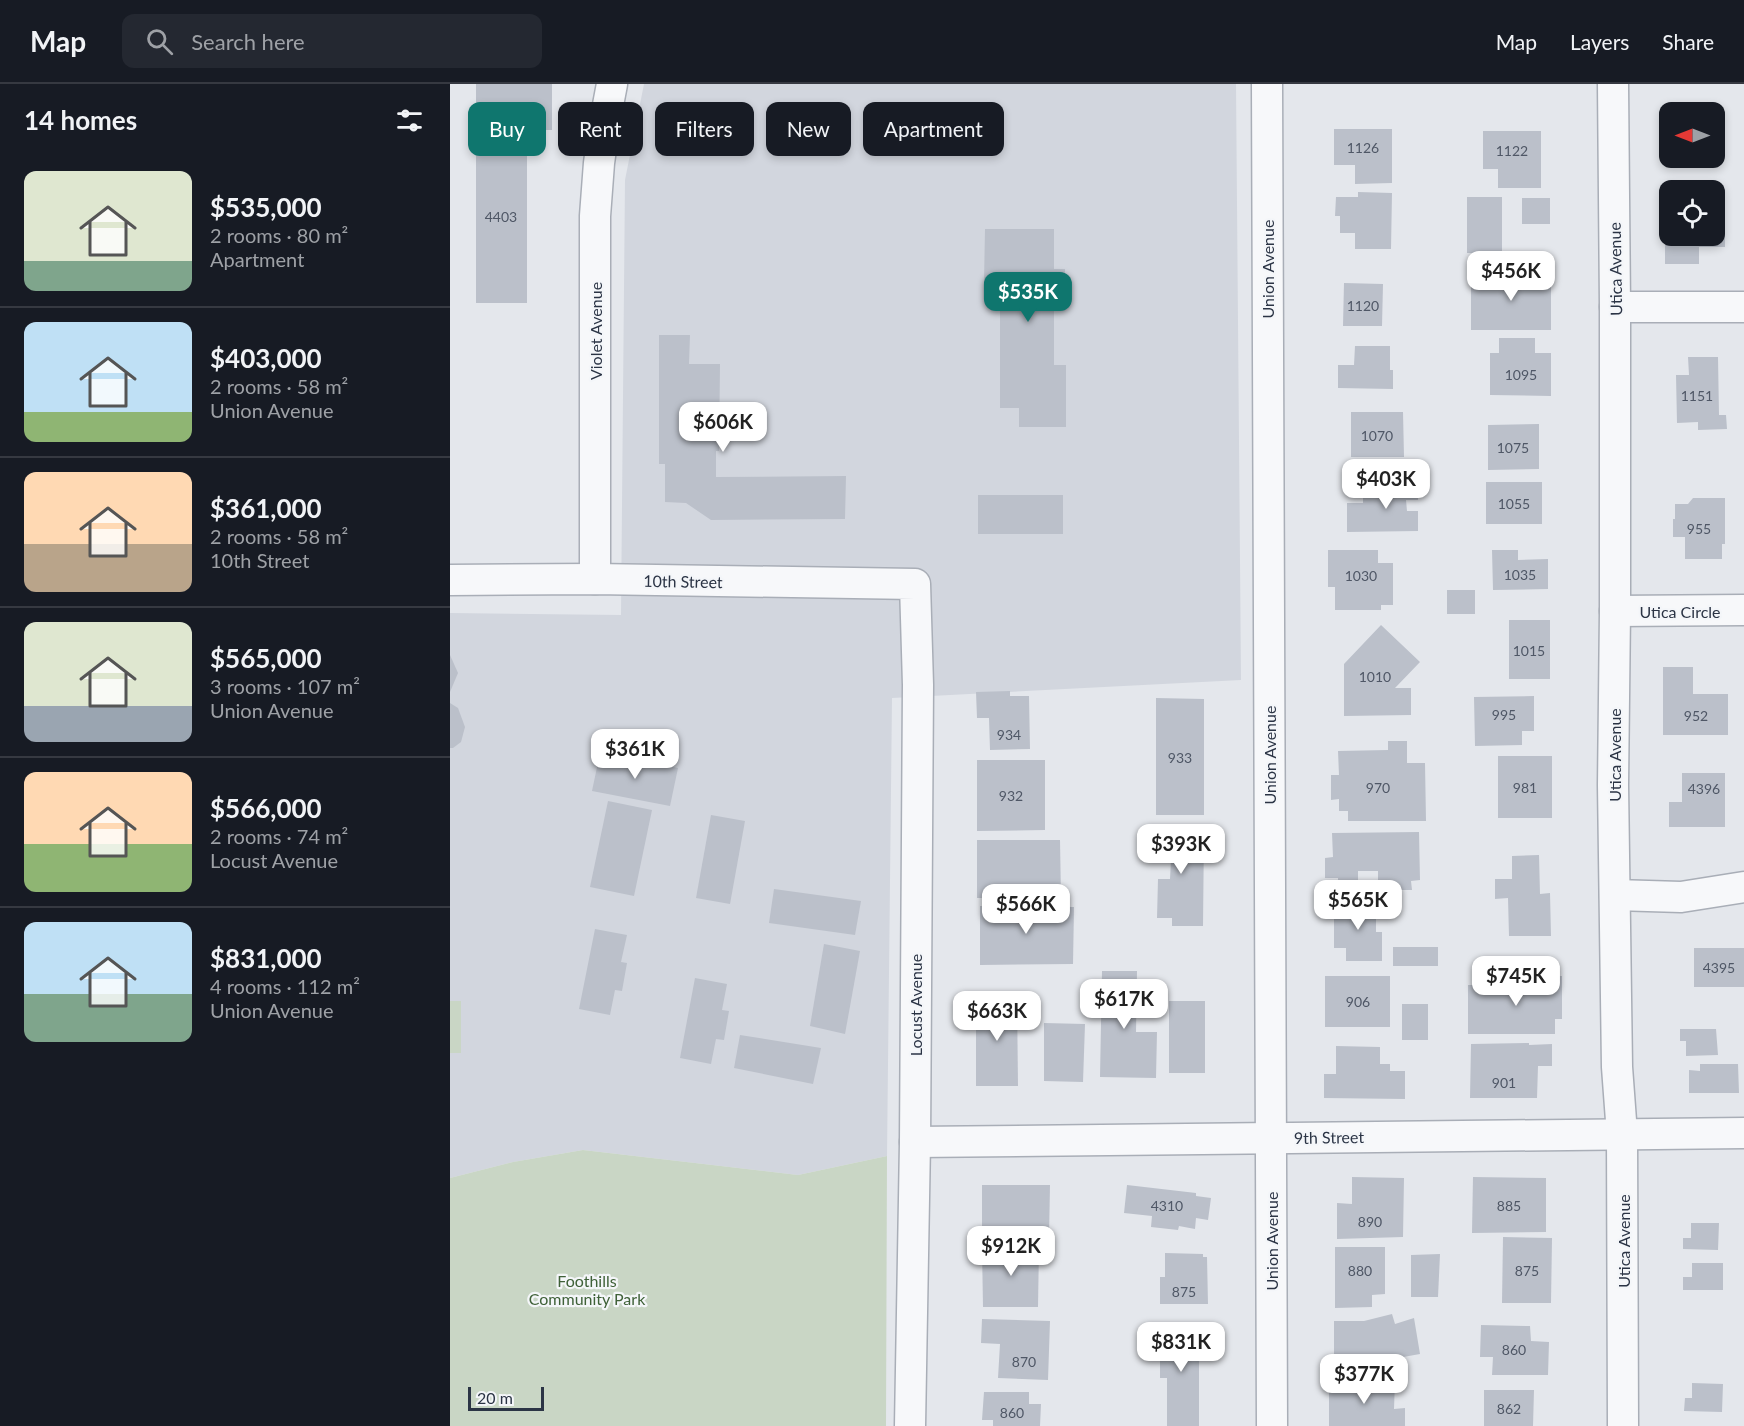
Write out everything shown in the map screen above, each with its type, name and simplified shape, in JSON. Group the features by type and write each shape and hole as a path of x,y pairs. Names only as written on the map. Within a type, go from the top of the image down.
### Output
{"street":[{"name":"Violet Avenue","path":"596,579 596,216 599,163 612,84"},
{"name":"Union Avenue","path":"1267,84 1272,1426"},
{"name":"Utica Avenue","path":"1613,84 1615,307 1613,785 1617,1067 1622,1134 1623,1426"},
{"path":"1615,307 1744,307"},
{"name":"10th Street","path":"450,580 596,579 915,584"},
{"name":"Locust Avenue","path":"910,1426 915,1142 918,697 915,584"},
{"name":"Utica Circle","path":"1615,611 1744,610"},
{"path":"1615,895 1681,897 1744,887"},
{"name":"9th Street","path":"915,1142 1744,1133"}],"shaded area":[{"path":"644,84 1236,84 1241,680 892,698 887,1156 798,1175 583,1150 513,1162 450,1178 450,613 621,615 625,180 630,156 643,156 643,102 640,102"}],"green space":[{"path":"450,1001 461,1001 461,1053 450,1053"},
{"name":"Foothills Community Park","path":"583,1150 798,1175 887,1156 886,1426 450,1426 450,1178 513,1162"}],"building":[{"path":"476,84 552,84 552,130 546,130 546,102 476,102"},
{"path":"1334,129 1392,129 1392,183 1355,184 1355,165 1334,165"},
{"path":"1483,131 1541,131 1541,188 1498,188 1498,169 1483,169"},
{"path":"476,156 527,156 527,303 476,303"},
{"path":"1358,192 1392,193 1391,249 1355,249 1355,233 1340,233 1340,216 1335,216 1336,197 1358,197"},
{"path":"1467,197 1502,197 1502,253 1467,253"},
{"path":"1522,198 1550,198 1550,224 1522,224"},
{"path":"985,229 1054,229 1054,269 1065,269 1065,308 1054,308 1054,365 1066,365 1066,427 1019,427 1019,408 1000,408 1000,282 984,282"},
{"path":"1665,246 1725,246 1699,247 1699,264 1665,264"},
{"path":"1471,275 1551,275 1551,330 1471,330"},
{"path":"1344,283 1383,284 1382,326 1343,326"},
{"path":"659,335 690,335 689,364 720,364 719,451 716,451 716,477 846,476 845,519 711,520 686,503 665,502 665,464 659,464"},
{"path":"1499,338 1535,338 1535,353 1551,353 1551,396 1490,395 1490,353 1499,353"},
{"path":"1355,346 1390,346 1393,389 1338,388 1338,365 1354,365"},
{"path":"1688,357 1718,357 1719,415 1726,415 1727,429 1698,430 1698,422 1677,423 1676,375 1689,375"},
{"path":"1351,412 1403,412 1404,457 1351,457"},
{"path":"1539,424 1539,469 1488,470 1488,425"},
{"path":"1418,479 1418,500 1406,500 1407,511 1418,511 1418,531 1347,532 1347,503 1363,503 1363,497 1387,497 1386,480"},
{"path":"1486,482 1542,482 1542,524 1486,524"},
{"path":"978,495 1063,495 1063,534 978,534"},
{"path":"1693,498 1725,498 1725,544 1722,544 1722,559 1685,559 1685,537 1673,537 1675,504 1688,504"},
{"path":"1328,550 1378,550 1378,563 1393,563 1393,605 1381,605 1381,610 1335,610 1335,587 1328,587"},
{"path":"1492,550 1518,550 1518,560 1548,559 1548,589 1493,590"},
{"path":"1447,590 1475,590 1475,614 1447,614"},
{"path":"1509,620 1550,620 1550,679 1509,679"},
{"path":"1381,625 1420,662 1395,688 1411,688 1411,715 1344,716 1344,664"},
{"path":"450,655 458,673 450,692"},
{"path":"1663,667 1693,667 1693,694 1728,694 1728,735 1663,735"},
{"path":"1010,691 1010,696 1029,696 1030,749 990,750 989,718 977,718 976,692"},
{"path":"1534,696 1534,731 1522,731 1522,745 1475,746 1474,697"},
{"path":"1156,698 1204,699 1204,815 1156,815"},
{"path":"450,703 458,708 465,727 461,742 453,748 450,748"},
{"path":"1388,741 1407,741 1407,763 1425,763 1426,821 1348,821 1348,811 1339,811 1339,799 1331,800 1331,775 1339,775 1338,751 1388,750"},
{"path":"600,753 678,768 670,806 592,791"},
{"path":"1498,756 1552,756 1552,818 1498,818"},
{"path":"977,760 1045,760 1045,830 977,831"},
{"path":"1682,773 1725,773 1725,827 1669,827 1669,802 1682,802"},
{"path":"608,801 652,810 634,896 590,887"},
{"path":"711,815 745,821 730,904 696,898"},
{"path":"1152,829 1204,830 1203,926 1172,926 1172,918 1157,918 1158,879 1170,879 1171,860 1151,860"},
{"path":"1419,832 1420,880 1411,881 1412,890 1378,890 1378,871 1358,871 1358,890 1338,891 1338,878 1325,878 1325,858 1333,857 1332,833"},
{"path":"977,840 1060,840 1061,899 977,898"},
{"path":"1539,855 1540,894 1550,893 1551,936 1509,936 1508,898 1495,899 1495,879 1512,879 1512,856"},
{"path":"774,889 861,901 855,935 769,923"},
{"path":"1334,901 1376,901 1376,932 1382,932 1382,961 1346,961 1346,948 1334,948"},
{"path":"980,906 1074,907 1073,964 980,965"},
{"path":"595,929 627,935 621,962 627,963 622,991 615,990 610,1015 579,1009"},
{"path":"824,944 860,951 845,1034 810,1026"},
{"path":"1393,947 1438,947 1438,966 1393,966"},
{"path":"1694,948 1744,948 1744,987 1694,987"},
{"path":"1102,971 1137,971 1136,1032 1157,1032 1156,1078 1100,1077"},
{"path":"1325,976 1390,976 1390,1027 1325,1027"},
{"path":"1530,976 1562,976 1562,1019 1555,1019 1555,1034 1468,1034 1468,985 1513,985 1513,979 1530,979"},
{"path":"695,978 727,984 722,1010 729,1011 724,1040 716,1039 711,1064 680,1058"},
{"path":"976,997 1017,997 1018,1086 976,1086"},
{"path":"1169,1001 1205,1001 1205,1073 1169,1073"},
{"path":"1402,1004 1428,1004 1428,1040 1402,1040"},
{"path":"1044,1023 1085,1024 1083,1082 1044,1081"},
{"path":"1680,1029 1716,1029 1718,1055 1686,1056 1686,1041 1680,1041"},
{"path":"740,1035 821,1048 813,1084 734,1068"},
{"path":"1529,1043 1529,1045 1552,1044 1552,1066 1538,1066 1537,1098 1470,1098 1471,1044"},
{"path":"1336,1046 1380,1047 1380,1064 1390,1064 1390,1071 1405,1071 1405,1099 1324,1098 1324,1074 1336,1074"},
{"path":"1700,1064 1738,1064 1739,1093 1689,1093 1689,1070 1700,1071"},
{"path":"1352,1177 1404,1178 1403,1237 1337,1239 1337,1203 1352,1204"},
{"path":"1473,1177 1546,1178 1546,1232 1472,1233"},
{"path":"982,1185 1050,1185 1049,1237 982,1238"},
{"path":"1127,1185 1196,1193 1196,1196 1211,1198 1208,1220 1196,1218 1195,1229 1179,1226 1178,1230 1151,1227 1152,1216 1124,1213"},
{"path":"1691,1223 1719,1223 1718,1250 1683,1249 1683,1238 1691,1238"},
{"path":"1503,1237 1552,1238 1551,1303 1502,1303"},
{"path":"1039,1247 1038,1307 983,1307 982,1248"},
{"path":"1335,1247 1385,1247 1385,1294 1372,1295 1372,1307 1335,1308"},
{"path":"1165,1253 1203,1254 1203,1257 1207,1257 1208,1304 1160,1304 1160,1277 1165,1277"},
{"path":"1440,1254 1438,1297 1411,1297 1411,1255"},
{"path":"1692,1263 1723,1263 1723,1290 1683,1290 1683,1277 1692,1277"},
{"path":"1392,1314 1395,1324 1414,1318 1420,1354 1392,1359 1394,1370 1373,1375 1334,1375 1334,1321 1364,1321"},
{"path":"982,1319 1050,1321 1048,1380 998,1378 1000,1344 981,1343"},
{"path":"1160,1324 1199,1324 1199,1426 1167,1426 1167,1378 1160,1378"},
{"path":"1481,1325 1530,1326 1531,1341 1549,1342 1548,1375 1492,1375 1493,1357 1480,1357"},
{"path":"1395,1381 1394,1409 1405,1408 1405,1426 1329,1426 1329,1382"},
{"path":"1692,1383 1723,1384 1722,1412 1684,1411 1685,1398 1692,1398"},
{"path":"1484,1390 1534,1390 1533,1426 1484,1426"},
{"path":"984,1392 1029,1392 1029,1404 1041,1404 1040,1426 993,1426 993,1420 982,1420"}]}
